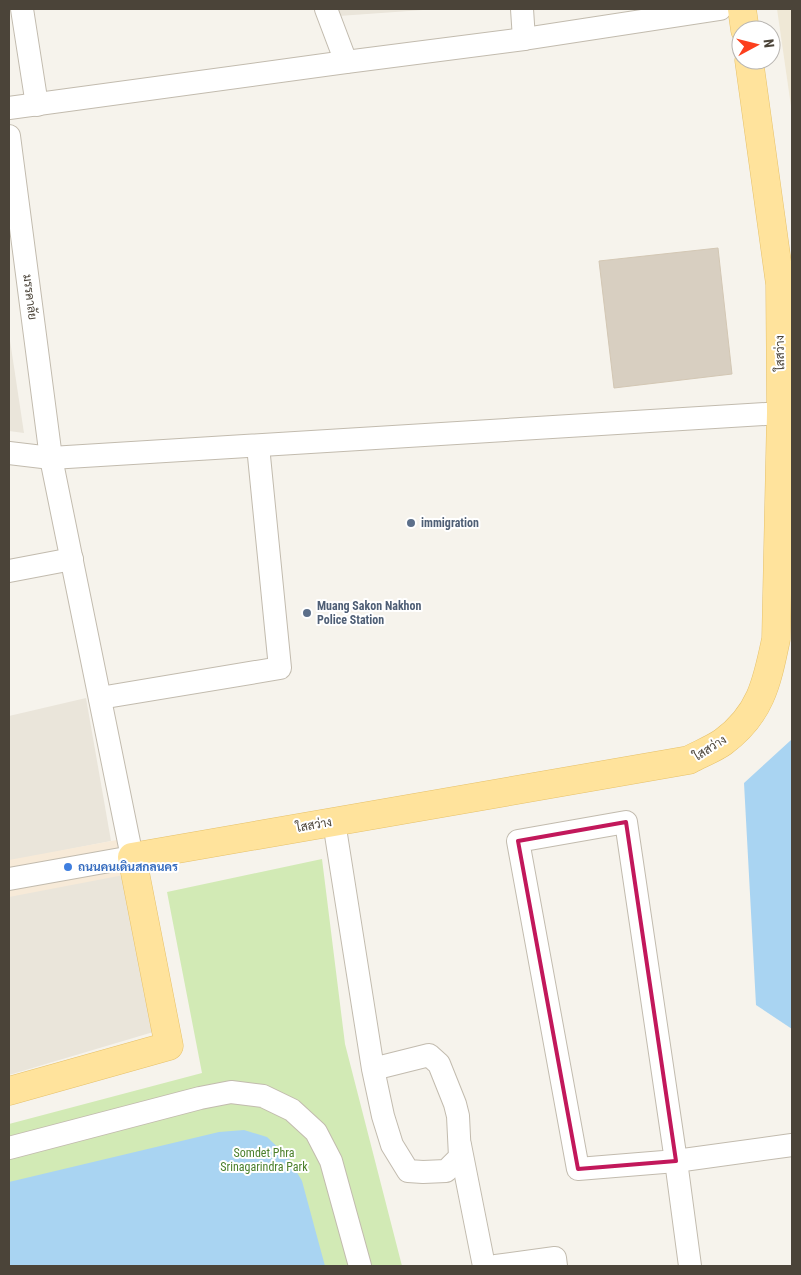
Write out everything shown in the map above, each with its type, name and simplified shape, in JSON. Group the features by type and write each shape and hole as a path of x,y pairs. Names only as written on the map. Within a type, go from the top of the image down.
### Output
{"main road":[{"name":"ใสสว่าง","path":"132,857 689,760 722,742 745,722 763,691 776,639 787,414 780,284 750,70"},
{"path":"9,1091 169,1046 132,857"}],"street":[{"path":"22,9 36,105"},
{"path":"326,9 346,62"},
{"path":"522,9 524,38"},
{"path":"9,108 524,38 720,9"},
{"name":"มรรคาลัย","path":"9,136 51,458 132,857"},
{"path":"9,453 51,458 787,414"},
{"path":"100,698 280,668 258,446"},
{"path":"9,571 72,559"},
{"path":"334,822 372,1069 392,1145 408,1171 446,1171 460,1157 460,1144 458,1116 439,1064 429,1055 372,1069"},
{"path":"690,1266 676,1161 626,822 518,840 578,1170 676,1161 792,1145"},
{"name":"ใสสว่าง","path":"9,879 132,857"},
{"path":"9,1148 232,1092 263,1096 292,1110 316,1132 331,1161 360,1266"},
{"path":"460,1144 484,1266"},
{"path":"496,1266 555,1258 556,1266"}],"highlighted area":[{"path":"626,822 676,1161 578,1169 518,841"}],"shaded area":[{"path":"322,9 437,9 325,17"},
{"path":"777,9 792,9 792,113 781,37 781,20 779,20"},
{"path":"9,334 24,433 9,431"},
{"path":"86,698 111,841 9,861 9,716"},
{"name":"ถนนคนเดินสกลนคร","path":"122,839 129,874 9,897 9,860"},
{"path":"124,869 160,1030 9,1075 9,892"}],"green space":[{"name":"Somdet Phra Srinagarindra Park","path":"322,859 345,1044 402,1266 9,1266 9,1124 202,1073 167,892"}],"water":[{"path":"792,705 792,1029 756,1005 744,783 791,740"},
{"path":"244,1130 267,1137 288,1157 302,1181 325,1266 9,1266 9,1182 219,1132"}],"building":[{"path":"718,248 732,374 614,388 599,261"}],"place":[{"name":"immigration","path":"411,523"},
{"name":"Muang Sakon Nakhon Police Station","path":"307,613"},
{"name":"ถนนคนเดินสกลนคร","path":"68,867"}]}
